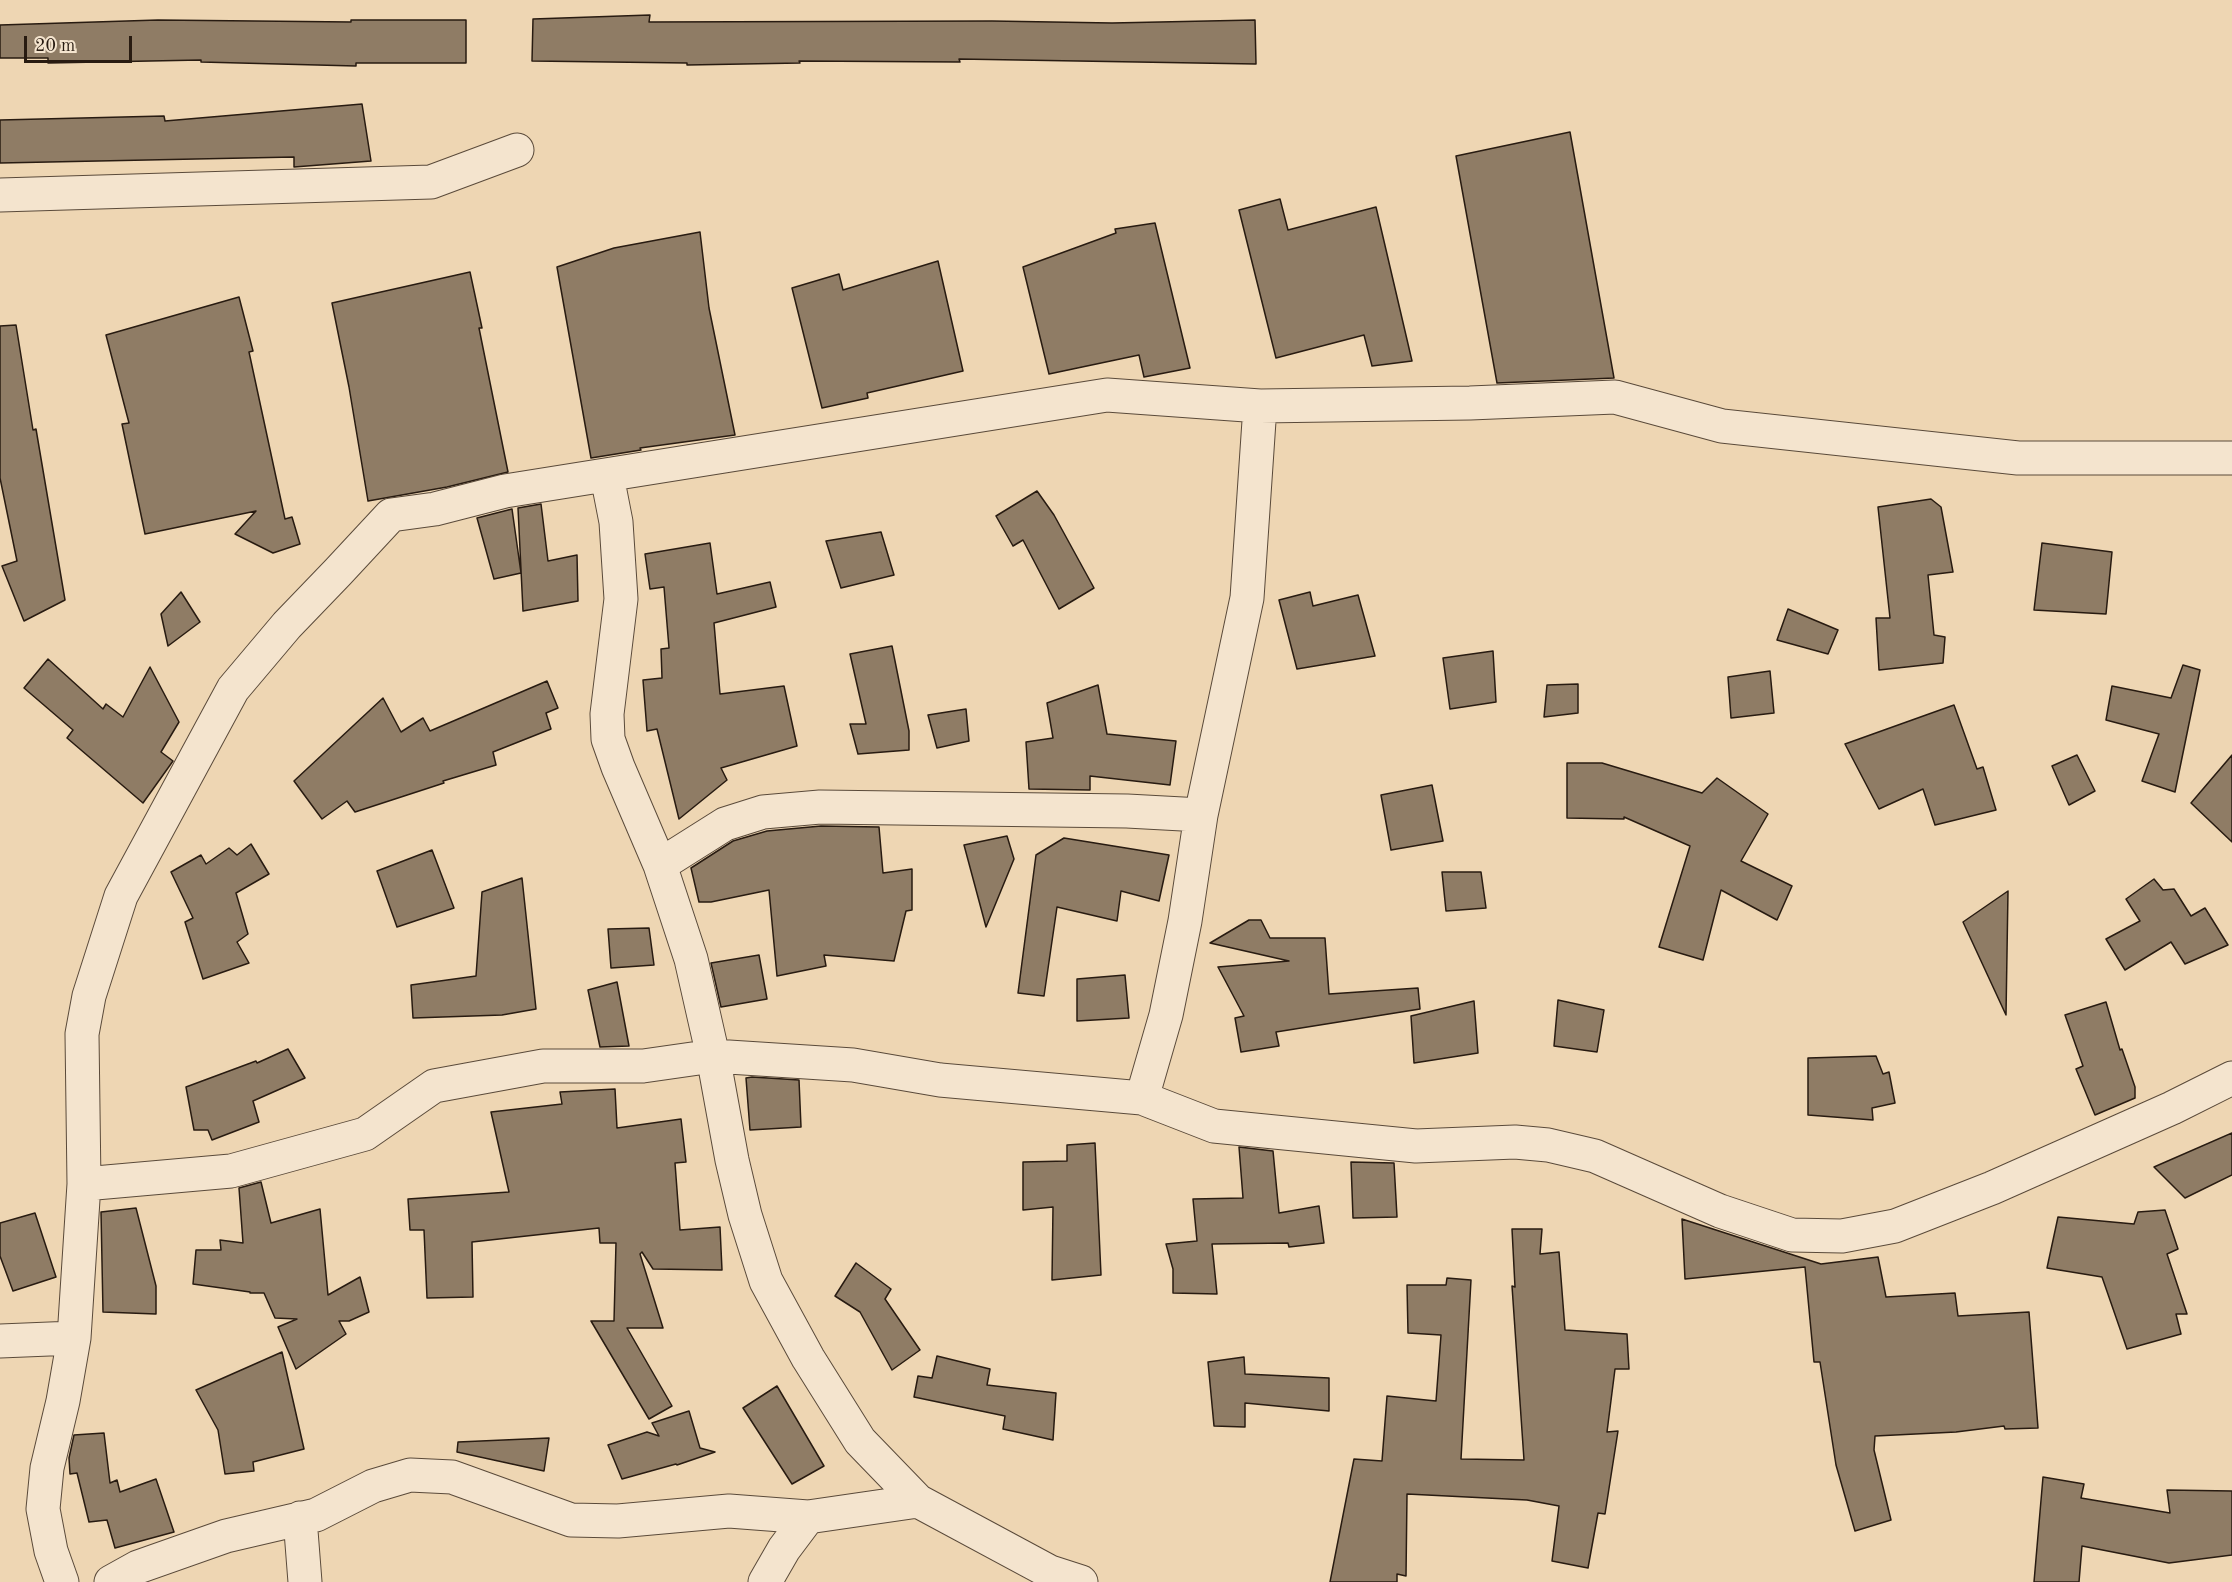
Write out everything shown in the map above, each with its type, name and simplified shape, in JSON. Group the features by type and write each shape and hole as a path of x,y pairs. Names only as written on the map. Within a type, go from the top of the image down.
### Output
{"street":[{"path":"0,195 431,182 518,150"},
{"path":"62,1582 51,1551 43,1509 47,1468 63,1401 74,1338 84,1184 82,1034 89,996 121,896 233,689 287,625 391,516 435,509 505,491 1107,395 1260,406 1470,403 1615,397 1722,426 2018,458 2232,458"},
{"path":"1142,1098 1166,1015 1185,921 1201,815 1247,598 1260,406"},
{"path":"607,476 616,522 621,600 607,714 608,739 660,865 691,959 713,1056 732,1160 745,1215 766,1281 808,1358 860,1441 918,1501 1050,1572 1081,1582"},
{"path":"660,865 725,824 763,812 820,807 1115,811 1201,815"},
{"path":"84,1184 231,1171 365,1134 434,1086 543,1066 643,1066 713,1056 854,1065 940,1080 1142,1098 1214,1126 1416,1146 1515,1142 1548,1145 1594,1156 1720,1211 1792,1235 1842,1236 1895,1226 1992,1188 2172,1108 2232,1078"},
{"path":"0,1341 74,1338"},
{"path":"111,1582 138,1567 226,1536 316,1515 373,1486 410,1475 452,1477 571,1520 618,1521 729,1511 808,1517 918,1501"},
{"path":"765,1582 784,1549 808,1517"},
{"path":"300,1518 305,1582"}],"building":[{"path":"650,15 649,22 1112,23 1255,20 1256,64 959,59 960,62 799,61 800,63 687,65 687,63 532,61 533,19"},
{"path":"158,20 351,22 351,20 466,20 466,63 356,63 356,66 201,62 201,60 48,63 48,58 0,58 0,25"},
{"path":"362,104 371,161 294,167 294,157 0,163 0,120 164,116 165,121"},
{"path":"1570,132 1614,378 1497,383 1456,156"},
{"path":"1280,199 1288,230 1376,207 1412,361 1372,366 1364,335 1276,358 1239,210"},
{"path":"1155,223 1190,368 1144,377 1139,355 1049,374 1023,267 1116,233 1115,229"},
{"path":"700,232 709,308 735,435 640,448 641,450 591,458 557,267 614,248"},
{"path":"938,261 963,371 867,393 868,398 822,408 792,288 839,274 843,290"},
{"path":"470,272 508,472 447,487 368,501 332,303"},
{"path":"239,297 253,351 249,352 285,519 292,517 300,544 273,553 235,534 256,511 145,534 122,424 129,423 106,335"},
{"path":"16,325 65,600 24,621 2,566 17,561 0,478 0,326"},
{"path":"1037,491 1054,515 1094,588 1059,609 1023,540 1013,546 996,516"},
{"path":"1931,499 1941,507 1953,572 1928,575 1934,635 1945,637 1943,663 1879,670 1876,618 1890,618 1878,507"},
{"path":"541,504 548,561 577,555 578,601 523,611 518,508"},
{"path":"512,509 521,573 494,579 477,518"},
{"path":"881,532 894,575 841,588 826,541"},
{"path":"710,543 717,594 770,582 776,607 714,623 720,694 784,686 797,746 721,768 727,780 679,819 657,729 647,731 643,680 662,678 661,649 669,648 664,587 650,589 645,554"},
{"path":"2042,543 2112,552 2106,614 2034,610"},
{"path":"181,592 200,622 168,646 161,614"},
{"path":"1310,592 1313,606 1358,595 1375,656 1297,669 1279,600"},
{"path":"1788,609 1838,630 1828,654 1777,640"},
{"path":"892,646 909,731 909,750 858,754 850,724 866,724 850,654"},
{"path":"1493,651 1496,702 1450,709 1443,658"},
{"path":"48,659 103,709 106,704 123,717 150,667 179,722 161,752 173,761 143,803 67,738 73,730 24,688"},
{"path":"2183,665 2200,670 2175,792 2142,781 2159,734 2106,720 2112,686 2171,698"},
{"path":"1770,671 1774,713 1731,718 1728,677"},
{"path":"547,681 558,708 546,713 551,729 493,752 496,765 355,812 347,801 322,819 294,781 383,698 401,732 423,718 430,731"},
{"path":"1578,684 1578,713 1544,717 1547,685"},
{"path":"1098,685 1107,734 1176,741 1170,785 1090,776 1090,790 1029,789 1026,742 1053,738 1047,703"},
{"path":"1954,705 1977,769 1983,767 1996,810 1935,825 1923,789 1879,809 1845,744"},
{"path":"966,709 969,741 937,748 928,715"},
{"path":"2077,755 2095,791 2069,805 2052,766"},
{"path":"2232,755 2232,842 2191,803"},
{"path":"1567,763 1602,763 1702,793 1717,778 1768,814 1741,861 1792,886 1777,920 1721,890 1703,960 1659,947 1690,846 1624,817 1624,819 1567,818"},
{"path":"1432,785 1443,841 1391,850 1381,795"},
{"path":"821,826 879,827 883,873 912,869 912,910 906,911 894,961 824,955 826,966 777,976 769,890 711,902 699,902 691,868 733,841 767,831"},
{"path":"1007,836 1014,859 986,927 964,845"},
{"path":"1064,838 1169,855 1159,901 1121,891 1117,921 1057,907 1044,996 1018,993 1036,855"},
{"path":"251,844 269,874 236,893 248,934 237,942 249,963 203,979 185,922 193,918 171,872 201,855 206,864 229,848 237,855"},
{"path":"432,850 454,908 397,927 377,871"},
{"path":"1442,872 1481,872 1486,908 1446,911"},
{"path":"522,878 536,1009 502,1015 413,1018 411,985 476,976 482,892"},
{"path":"2154,879 2163,890 2174,889 2191,916 2205,908 2228,945 2185,964 2171,942 2125,970 2106,939 2140,921 2126,899"},
{"path":"2008,891 2006,1015 1963,922"},
{"path":"1249,920 1261,920 1270,938 1325,938 1329,994 1418,988 1420,1009 1276,1032 1279,1046 1241,1052 1235,1018 1244,1016 1218,967 1289,961 1210,943"},
{"path":"649,928 654,965 611,968 608,929"},
{"path":"759,955 767,999 721,1007 711,963"},
{"path":"1125,975 1129,1018 1077,1021 1077,979"},
{"path":"617,982 629,1046 600,1047 588,990"},
{"path":"1558,1000 1604,1010 1597,1052 1554,1046"},
{"path":"1474,1001 1478,1053 1414,1063 1411,1016"},
{"path":"2106,1002 2120,1050 2122,1049 2135,1087 2135,1098 2095,1115 2076,1069 2083,1066 2065,1015"},
{"path":"288,1049 305,1078 253,1101 259,1122 212,1140 208,1130 194,1130 186,1087 256,1061 257,1063"},
{"path":"1876,1056 1883,1074 1889,1072 1895,1103 1872,1108 1873,1120 1808,1115 1808,1058"},
{"path":"746,1078 799,1080 801,1127 750,1130"},
{"path":"615,1089 617,1128 681,1119 686,1162 675,1163 680,1230 720,1227 722,1270 653,1269 642,1252 640,1254 663,1328 627,1328 672,1406 649,1419 591,1321 614,1321 616,1243 600,1243 599,1228 472,1242 473,1297 427,1298 424,1230 410,1230 408,1199 509,1192 491,1112 562,1104 560,1092"},
{"path":"2232,1133 2232,1175 2185,1198 2154,1167"},
{"path":"1095,1143 1101,1275 1052,1280 1053,1207 1023,1210 1023,1162 1067,1161 1067,1145"},
{"path":"1239,1147 1273,1151 1279,1213 1319,1206 1324,1243 1289,1247 1288,1243 1212,1244 1217,1294 1173,1293 1173,1269 1166,1244 1197,1241 1193,1199 1243,1198"},
{"path":"1351,1162 1394,1163 1397,1217 1353,1218"},
{"path":"261,1182 271,1223 320,1209 328,1295 360,1277 369,1312 349,1321 339,1321 346,1334 296,1369 278,1327 297,1319 275,1318 264,1293 193,1284 196,1250 221,1250 220,1240 243,1243 239,1188"},
{"path":"136,1208 156,1286 156,1314 103,1312 101,1212"},
{"path":"2165,1210 2178,1249 2167,1254 2187,1314 2176,1314 2181,1334 2127,1349 2102,1277 2047,1268 2058,1217 2134,1224 2138,1212"},
{"path":"35,1213 56,1277 13,1291 0,1256 0,1223"},
{"path":"1682,1219 1821,1264 1878,1257 1886,1297 1955,1293 1958,1316 2029,1312 2038,1428 2005,1429 2004,1426 1956,1432 1875,1436 1874,1450 1891,1520 1855,1531 1836,1465 1820,1362 1814,1362 1805,1267 1685,1279"},
{"path":"1512,1229 1542,1229 1540,1254 1559,1252 1565,1330 1627,1334 1629,1369 1615,1369 1607,1432 1618,1431 1605,1514 1598,1513 1588,1568 1552,1561 1559,1506 1527,1500 1407,1494 1406,1576 1397,1574 1397,1582 1330,1582 1354,1459 1382,1461 1387,1396 1436,1401 1441,1335 1408,1333 1407,1285 1446,1285 1447,1278 1471,1280 1461,1459 1524,1460 1512,1286 1515,1287"},
{"path":"856,1263 891,1289 885,1299 920,1350 892,1370 860,1312 835,1296"},
{"path":"282,1352 304,1449 253,1462 254,1471 225,1474 218,1430 196,1390"},
{"path":"937,1356 990,1369 987,1385 1056,1393 1053,1440 1003,1429 1005,1416 914,1397 918,1376 932,1378"},
{"path":"1244,1357 1245,1374 1329,1378 1329,1411 1245,1403 1245,1427 1214,1426 1208,1362"},
{"path":"777,1386 824,1466 792,1484 743,1408"},
{"path":"689,1411 700,1448 715,1452 677,1465 622,1479 608,1445 647,1432 659,1436 652,1423"},
{"path":"104,1433 110,1483 117,1480 120,1492 156,1479 174,1532 115,1548 107,1520 89,1522 77,1473 70,1474 69,1458 74,1435"},
{"path":"549,1438 544,1471 457,1452 458,1442"},
{"path":"2043,1477 2084,1484 2081,1498 2170,1513 2167,1490 2232,1491 2232,1555 2169,1563 2082,1546 2079,1582 2034,1582"}]}
